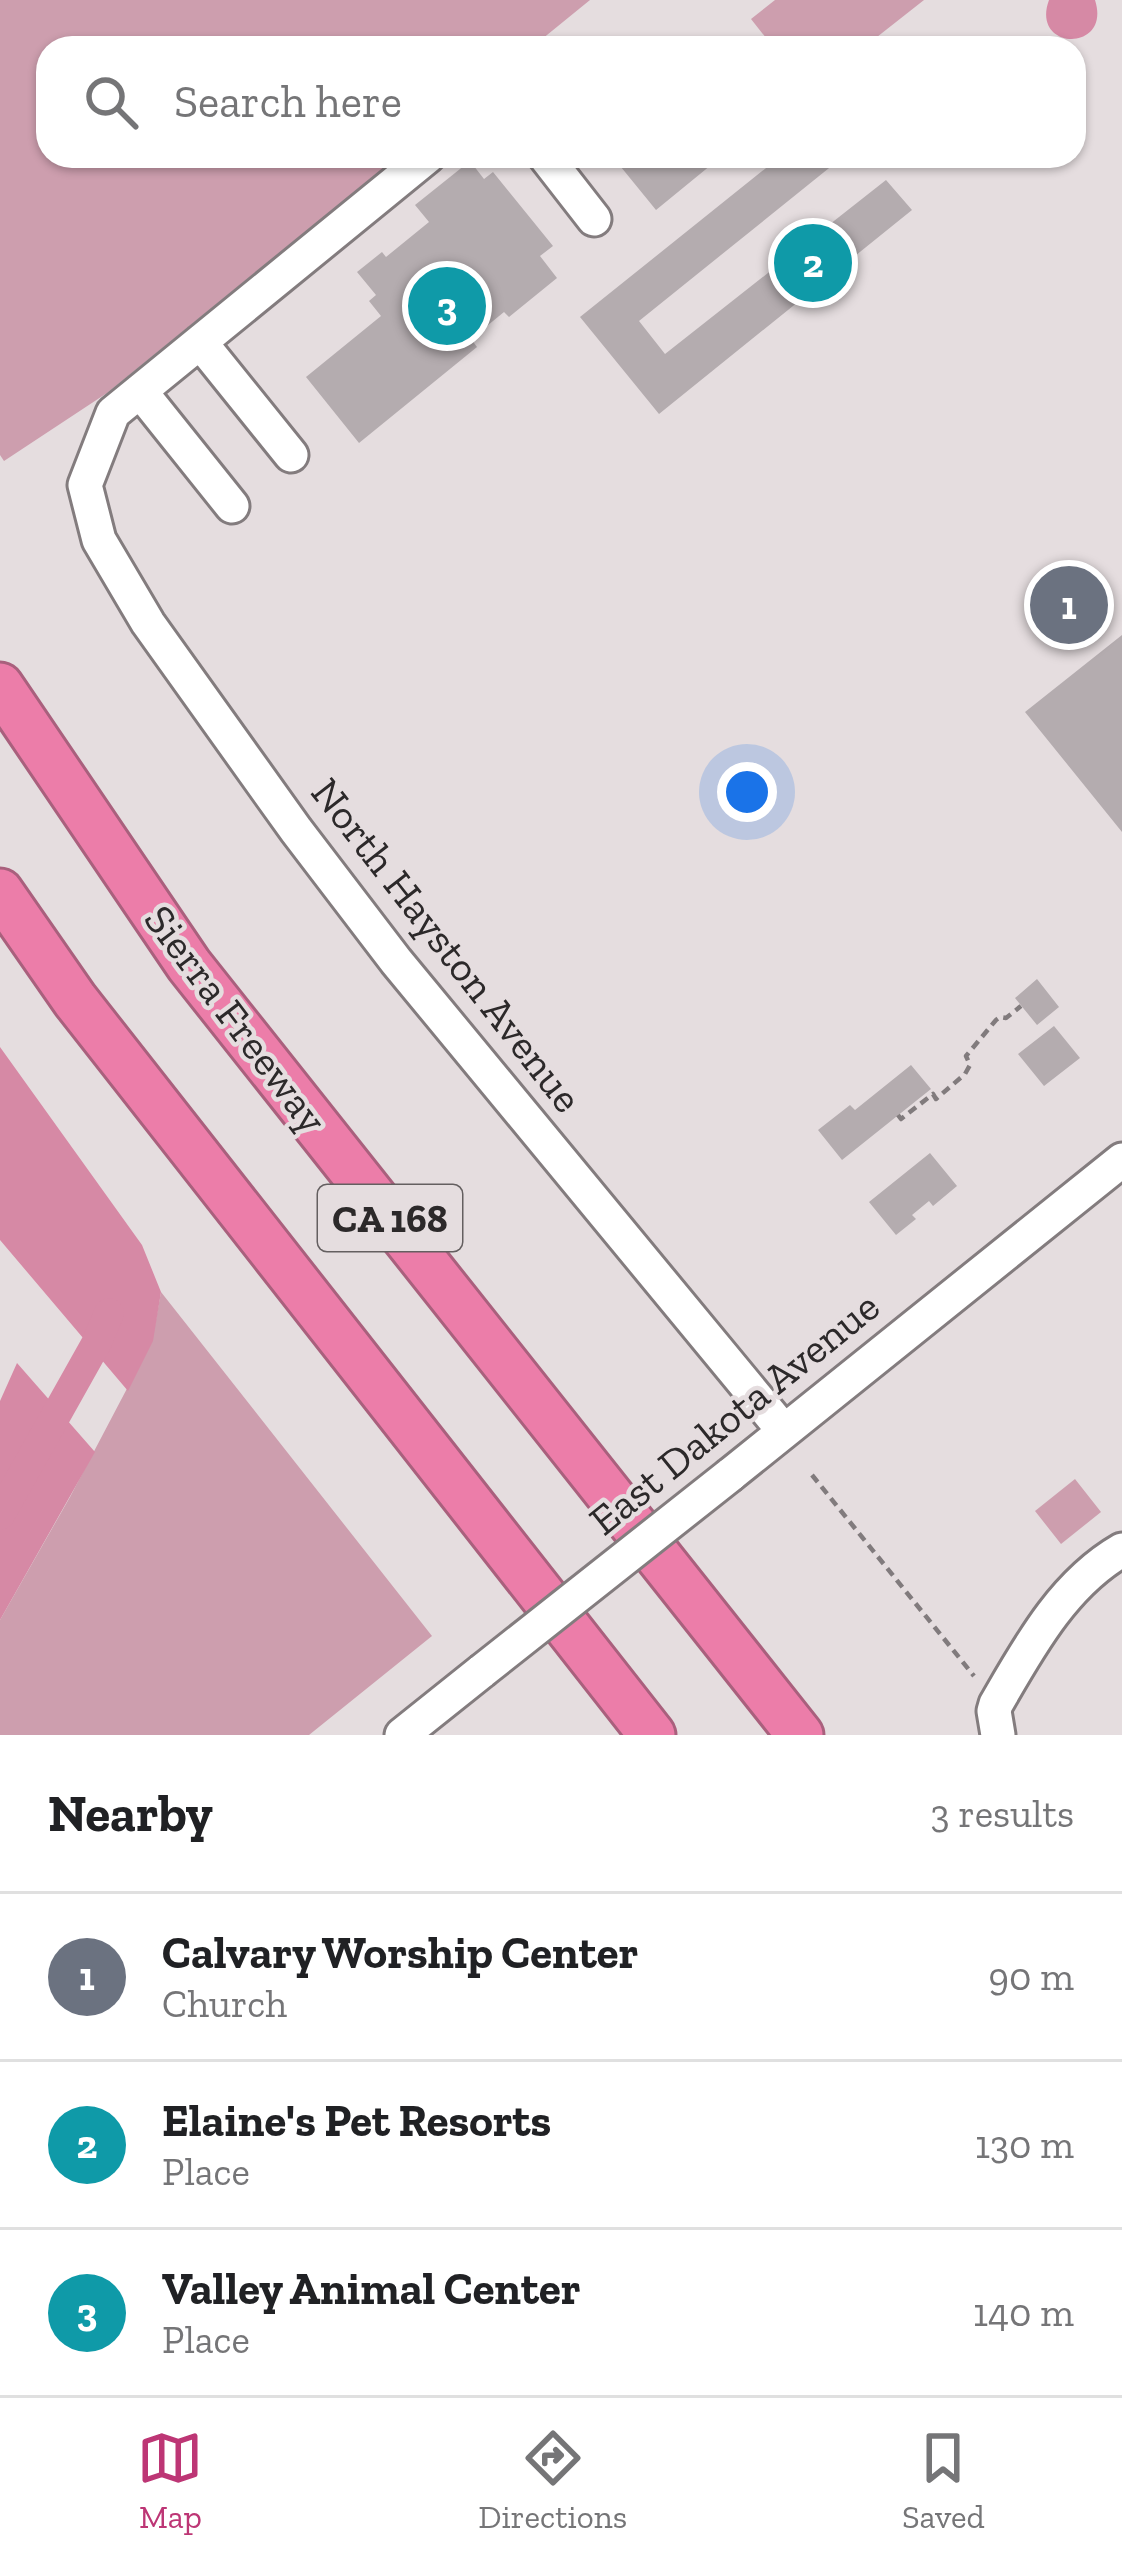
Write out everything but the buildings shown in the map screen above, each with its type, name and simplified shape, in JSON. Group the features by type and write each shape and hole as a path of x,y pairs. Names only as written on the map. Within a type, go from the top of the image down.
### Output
{"highway":[{"name":"Sierra Freeway","path":"0,686 189,965 800,1735"},
{"name":"CA 168","path":"0,892 75,1000 652,1735"}],"street":[{"path":"232,506 140,391 413,168"},
{"path":"554,168 594,219"},
{"path":"200,342 291,455"},
{"name":"North Hayston Avenue","path":"140,391 113,413 85,485 99,540 148,623 396,962 784,1431"},
{"name":"East Dakota Avenue","path":"402,1735 1122,1160"},
{"path":"996,1717 1031,1642 1070,1592 1122,1550"}],"path":[{"path":"898,1115 901,1119 933,1094 936,1099 958,1080 970,1067 966,1056 996,1020 1021,1006"},
{"path":"812,1475 996,1717"}],"shaded area":[{"path":"0,0 590,0 546,36 36,36 36,168 384,168 107,393 4,461 0,455"},
{"path":"775,0 924,0 878,36 764,36 751,19"},
{"path":"1049,0 1095,0 1097,17 1084,36 1060,36 1046,17"},
{"path":"0,1047 142,1245 161,1292 153,1341 128,1391 0,1240"},
{"path":"161,1292 432,1636 309,1735 0,1735 0,1620 152,1341"},
{"path":"17,1363 95,1452 0,1620 0,1401"},
{"path":"1075,1479 1101,1512 1061,1544 1035,1511"}],"waterway":[{"path":"0,1515 109,1313"}],"place":[{"name":"Elaine's Pet Resorts","path":"813,263"},
{"name":"Valley Animal Center","path":"447,306"},
{"name":"Calvary Worship Center","path":"1069,605"}]}
